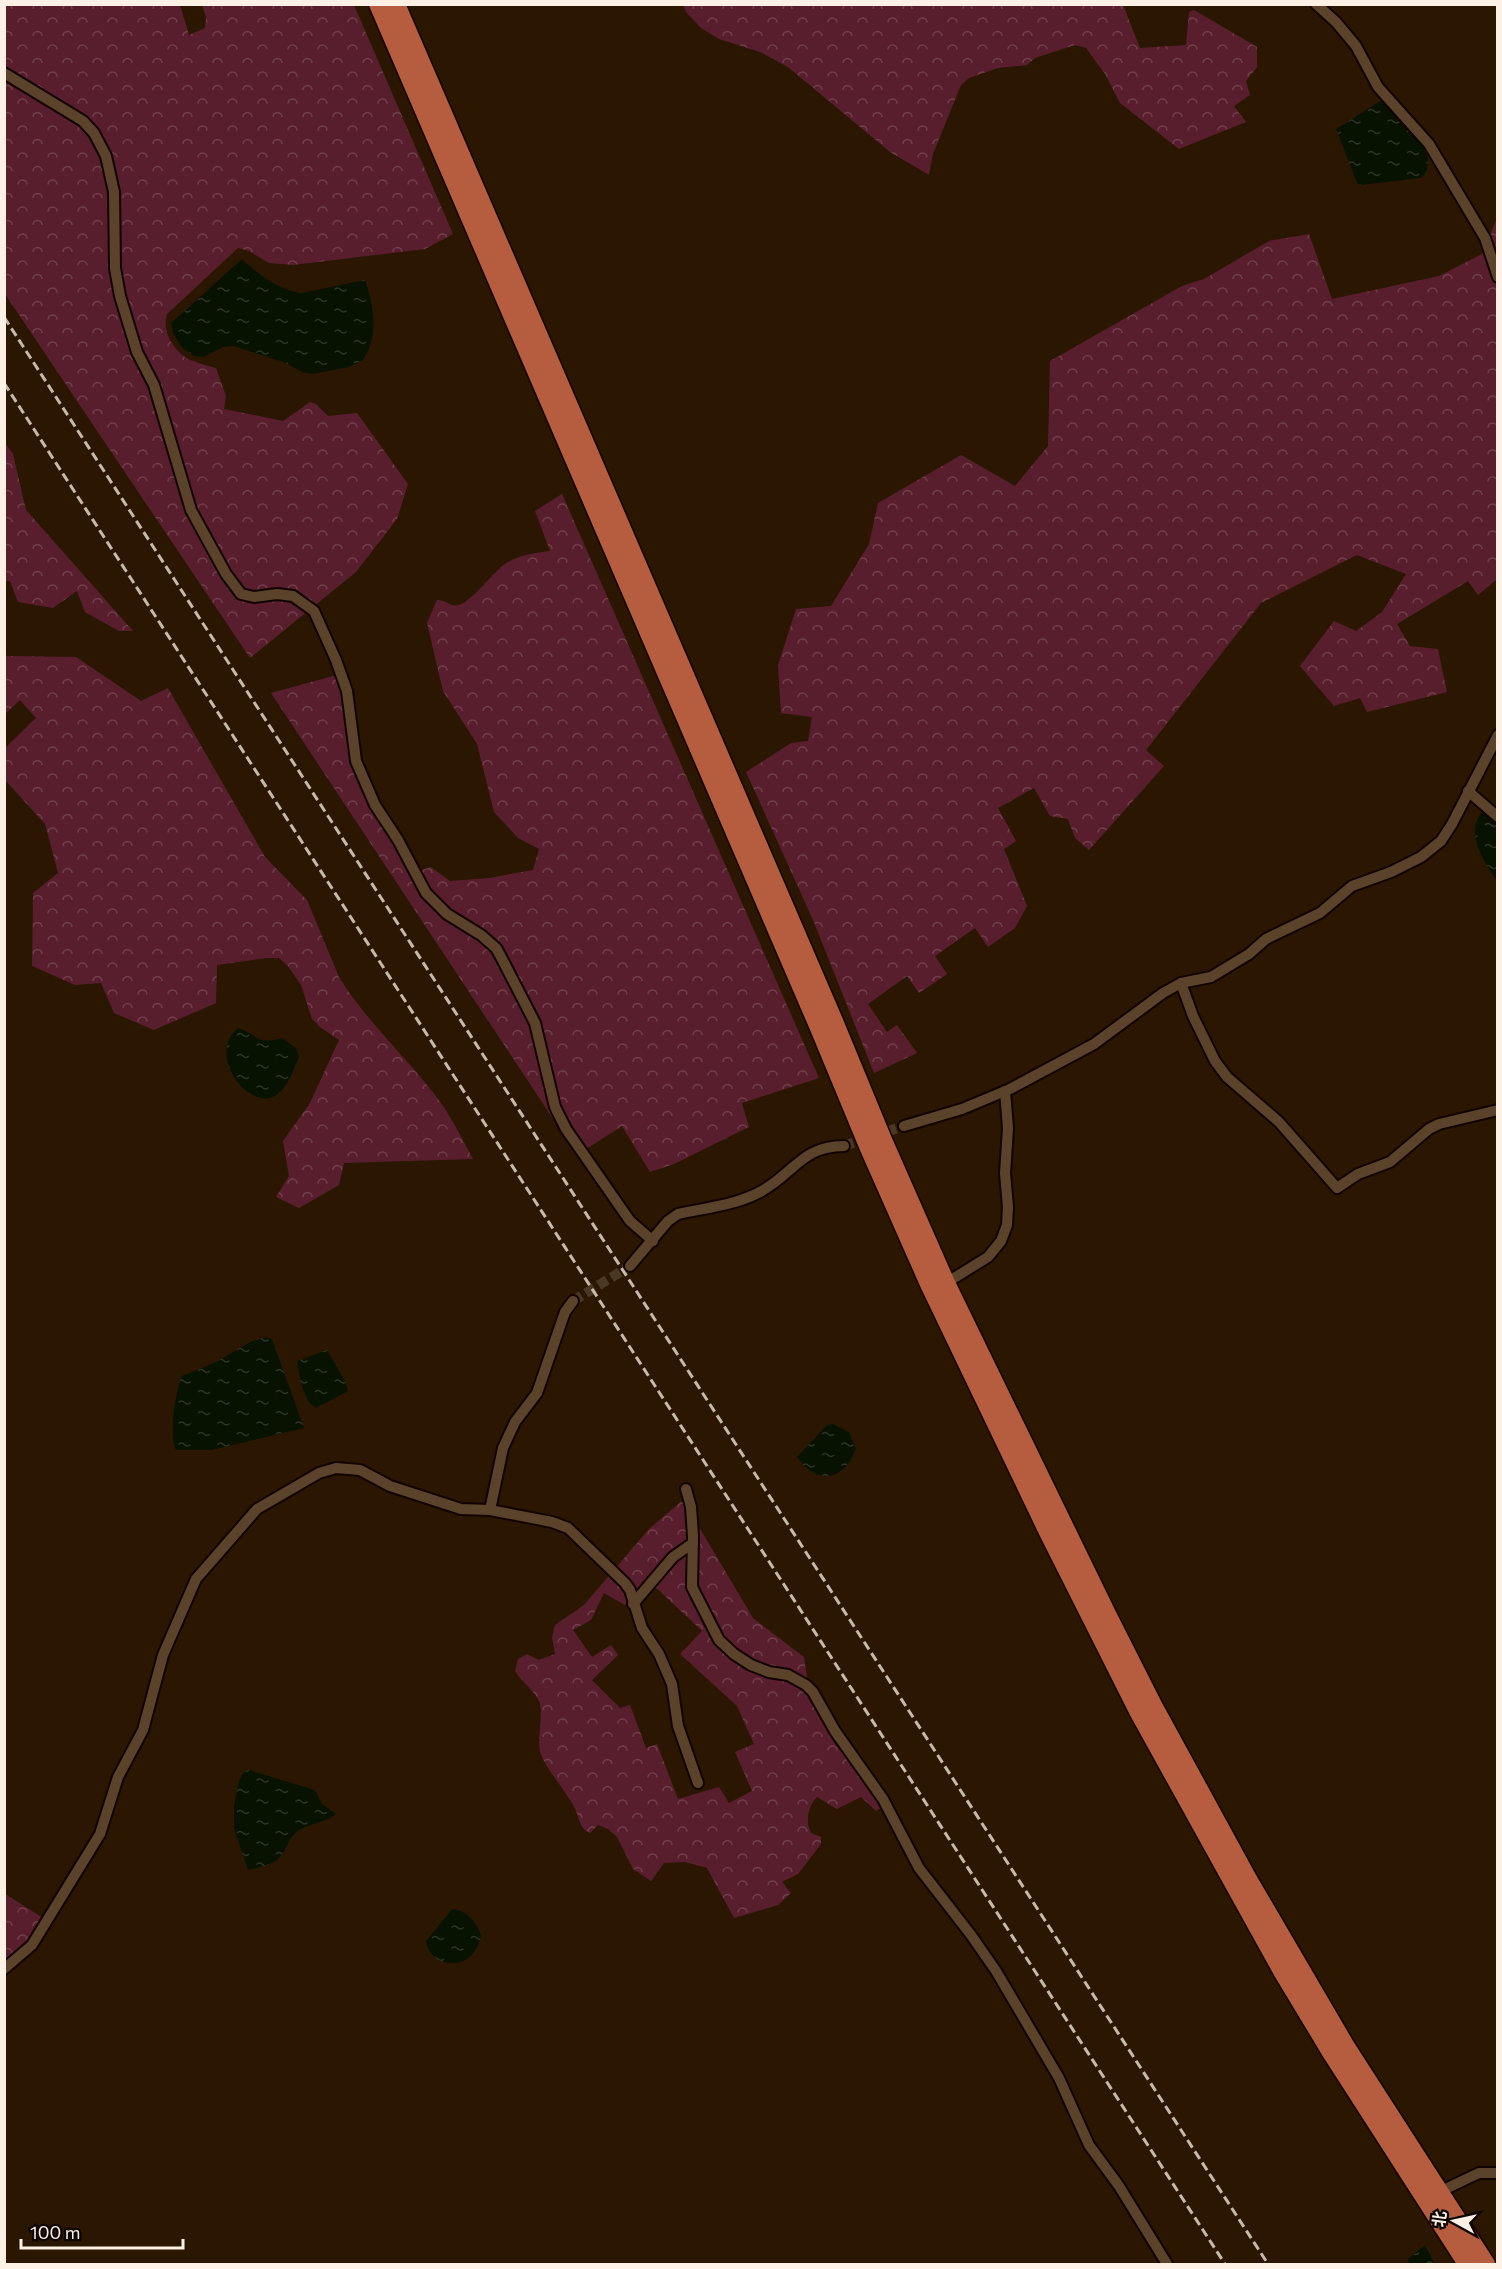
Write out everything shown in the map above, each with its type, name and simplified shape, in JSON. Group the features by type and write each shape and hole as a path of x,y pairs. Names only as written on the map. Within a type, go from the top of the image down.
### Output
{"main road":[{"path":"378,4 810,1006 868,1146 966,1361 1098,1632 1224,1869 1332,2054 1467,2265"},
{"path":"396,4 946,1282 1107,1614 1202,1795 1345,2045 1486,2265"}],"street":[{"path":"1316,4 1356,46 1378,87 1429,144 1485,238 1497,277"},
{"path":"4,73 83,121 94,133 106,156 114,192 115,268 120,296 137,352 154,385 198,527 226,574 242,594 254,597 277,594 293,596 314,611 347,691 356,761 375,805 398,840 426,893 447,914 481,935 496,948 535,1023 555,1107 566,1129 630,1221 653,1241"},
{"path":"904,1126 962,1109 1005,1091 1094,1044 1162,993 1181,983 1211,977 1250,954 1266,939 1320,913 1352,886 1391,872 1421,857 1442,841 1497,735"},
{"path":"1468,791 1497,817"},
{"path":"1181,983 1210,1052 1227,1077 1279,1122 1337,1188 1358,1174 1390,1162 1429,1129 1439,1124 1497,1110"},
{"path":"946,1282 988,1257 1001,1242 1007,1225 1005,1173 1008,1128 1005,1091"},
{"path":"630,1266 668,1221 678,1214 758,1193 810,1153 826,1147 844,1146"},
{"path":"490,1510 506,1441 515,1422 537,1393 565,1312 573,1301"},
{"path":"4,1969 32,1945 100,1834 118,1777 143,1730 163,1655 196,1579 256,1509 319,1473 336,1468 360,1470 390,1486 461,1509 490,1510 552,1522 568,1528 625,1583 642,1628 655,1647 672,1684 678,1725 698,1783"},
{"path":"686,1489 693,1543 692,1587 718,1640 751,1665 794,1678 806,1685 818,1701 835,1731 883,1799 919,1868 996,1971 1059,2078 1089,2145 1119,2186 1167,2265"},
{"path":"633,1604 673,1557 693,1543"},
{"path":"1439,2192 1479,2173 1497,2173"}],"green space":[{"path":"4,5 180,5 189,35 205,28 206,17 202,5 354,5 453,234 425,249 293,265 269,263 249,251 238,248 167,314 166,328 175,348 186,358 216,368 226,396 224,409 283,421 310,402 316,404 328,416 357,413 408,484 397,519 356,572 250,658 5,294"},
{"path":"683,5 1123,5 1140,48 1186,45 1189,12 1194,10 1257,47 1257,67 1246,81 1250,95 1234,106 1246,122 1179,149 1120,103 1105,74 1086,48 1075,45 1035,58 1027,65 998,68 969,78 961,85 933,154 929,175 890,152 788,67 760,52 719,39 701,28 686,12"},
{"path":"1497,218 1497,579 1478,595 1468,581 1397,624 1410,646 1438,649 1447,692 1367,712 1360,698 1334,706 1300,666 1334,621 1356,631 1382,612 1406,574 1357,555 1261,603 1146,750 1164,766 1089,850 1075,838 1068,819 1050,816 1034,788 998,808 1016,841 1004,849 1027,906 1015,928 988,947 975,928 935,956 947,974 919,993 907,976 868,1004 887,1032 897,1025 917,1053 874,1073 813,920 746,772 791,743 808,741 812,717 781,713 778,665 796,609 831,606 869,544 878,503 961,455 1015,486 1048,446 1050,361 1182,286 1204,279 1269,241 1309,234 1332,299 1439,276 1482,254"},
{"path":"5,443 13,454 26,510 133,631 119,631 85,612 77,591 53,608 18,602 10,581 5,581"},
{"path":"562,494 819,1078 742,1103 749,1127 674,1164 650,1172 622,1126 577,1155 271,693 344,673 364,774 422,870 431,867 450,881 489,878 533,870 539,849 518,838 494,812 477,744 443,691 427,623 437,600 459,605 471,597 500,568 515,558 550,551 535,511"},
{"path":"4,653 7,656 76,657 141,701 168,688 265,857 307,900 339,977 350,994 441,1103 473,1159 344,1163 339,1185 299,1208 276,1197 289,1176 283,1141 310,1103 339,1040 312,1019 301,985 288,966 279,958 217,965 216,1003 154,1030 114,1013 101,983 75,985 32,966 33,893 58,873 45,824 5,780 5,748 36,718 20,700 5,714"},
{"path":"683,1500 753,1618 804,1657 809,1692 834,1743 871,1786 881,1808 876,1811 861,1797 837,1809 817,1797 810,1809 808,1824 811,1833 821,1837 821,1844 798,1874 782,1882 791,1893 778,1905 734,1918 707,1868 685,1862 664,1863 651,1881 633,1869 617,1837 608,1829 598,1825 590,1833 584,1829 572,1804 542,1758 539,1741 540,1704 515,1671 518,1659 527,1654 539,1660 555,1654 552,1637 555,1625 584,1605 649,1529","holes":["648,1580 702,1631 680,1654 737,1706 754,1744 735,1752 752,1791 729,1803 719,1787 678,1799 657,1744 646,1748 630,1705 620,1708 592,1680 618,1655 611,1645 592,1657 573,1630 591,1620 604,1593 625,1605"]},
{"path":"5,1894 43,1918 22,1951 5,1964"}],"water":[{"path":"1382,100 1407,125 1424,148 1428,159 1427,169 1421,178 1361,185 1357,183 1336,129"},
{"path":"242,259 276,285 301,293 365,280 373,310 373,331 363,360 349,367 312,374 233,346 223,347 204,357 194,356 181,347 173,333 171,323"},
{"path":"1483,811 1497,823 1497,881 1482,856 1475,838 1477,819"},
{"path":"238,1028 262,1040 282,1038 296,1048 299,1057 283,1090 279,1093 268,1098 257,1097 236,1080 229,1067 226,1053 229,1040"},
{"path":"267,1337 272,1339 304,1428 212,1450 176,1450 173,1435 174,1413 182,1376 214,1363 252,1341"},
{"path":"327,1350 345,1381 348,1391 316,1408 305,1394 297,1361"},
{"path":"833,1424 849,1432 856,1449 845,1468 830,1476 821,1476 805,1466 797,1457 827,1425"},
{"path":"249,1770 315,1790 322,1804 336,1814 297,1832 276,1861 248,1870 234,1829 234,1805 239,1781 243,1773"},
{"path":"452,1909 462,1911 470,1918 477,1926 481,1936 476,1950 470,1957 457,1963 437,1959 428,1948 426,1941"},
{"path":"1425,2245 1435,2264 1409,2264 1408,2259"}],"tunnel":[{"path":"844,1146 904,1126"},
{"path":"573,1301 630,1266"}],"railway":[{"path":"4,317 1268,2264"},
{"path":"4,383 1225,2264"}]}
